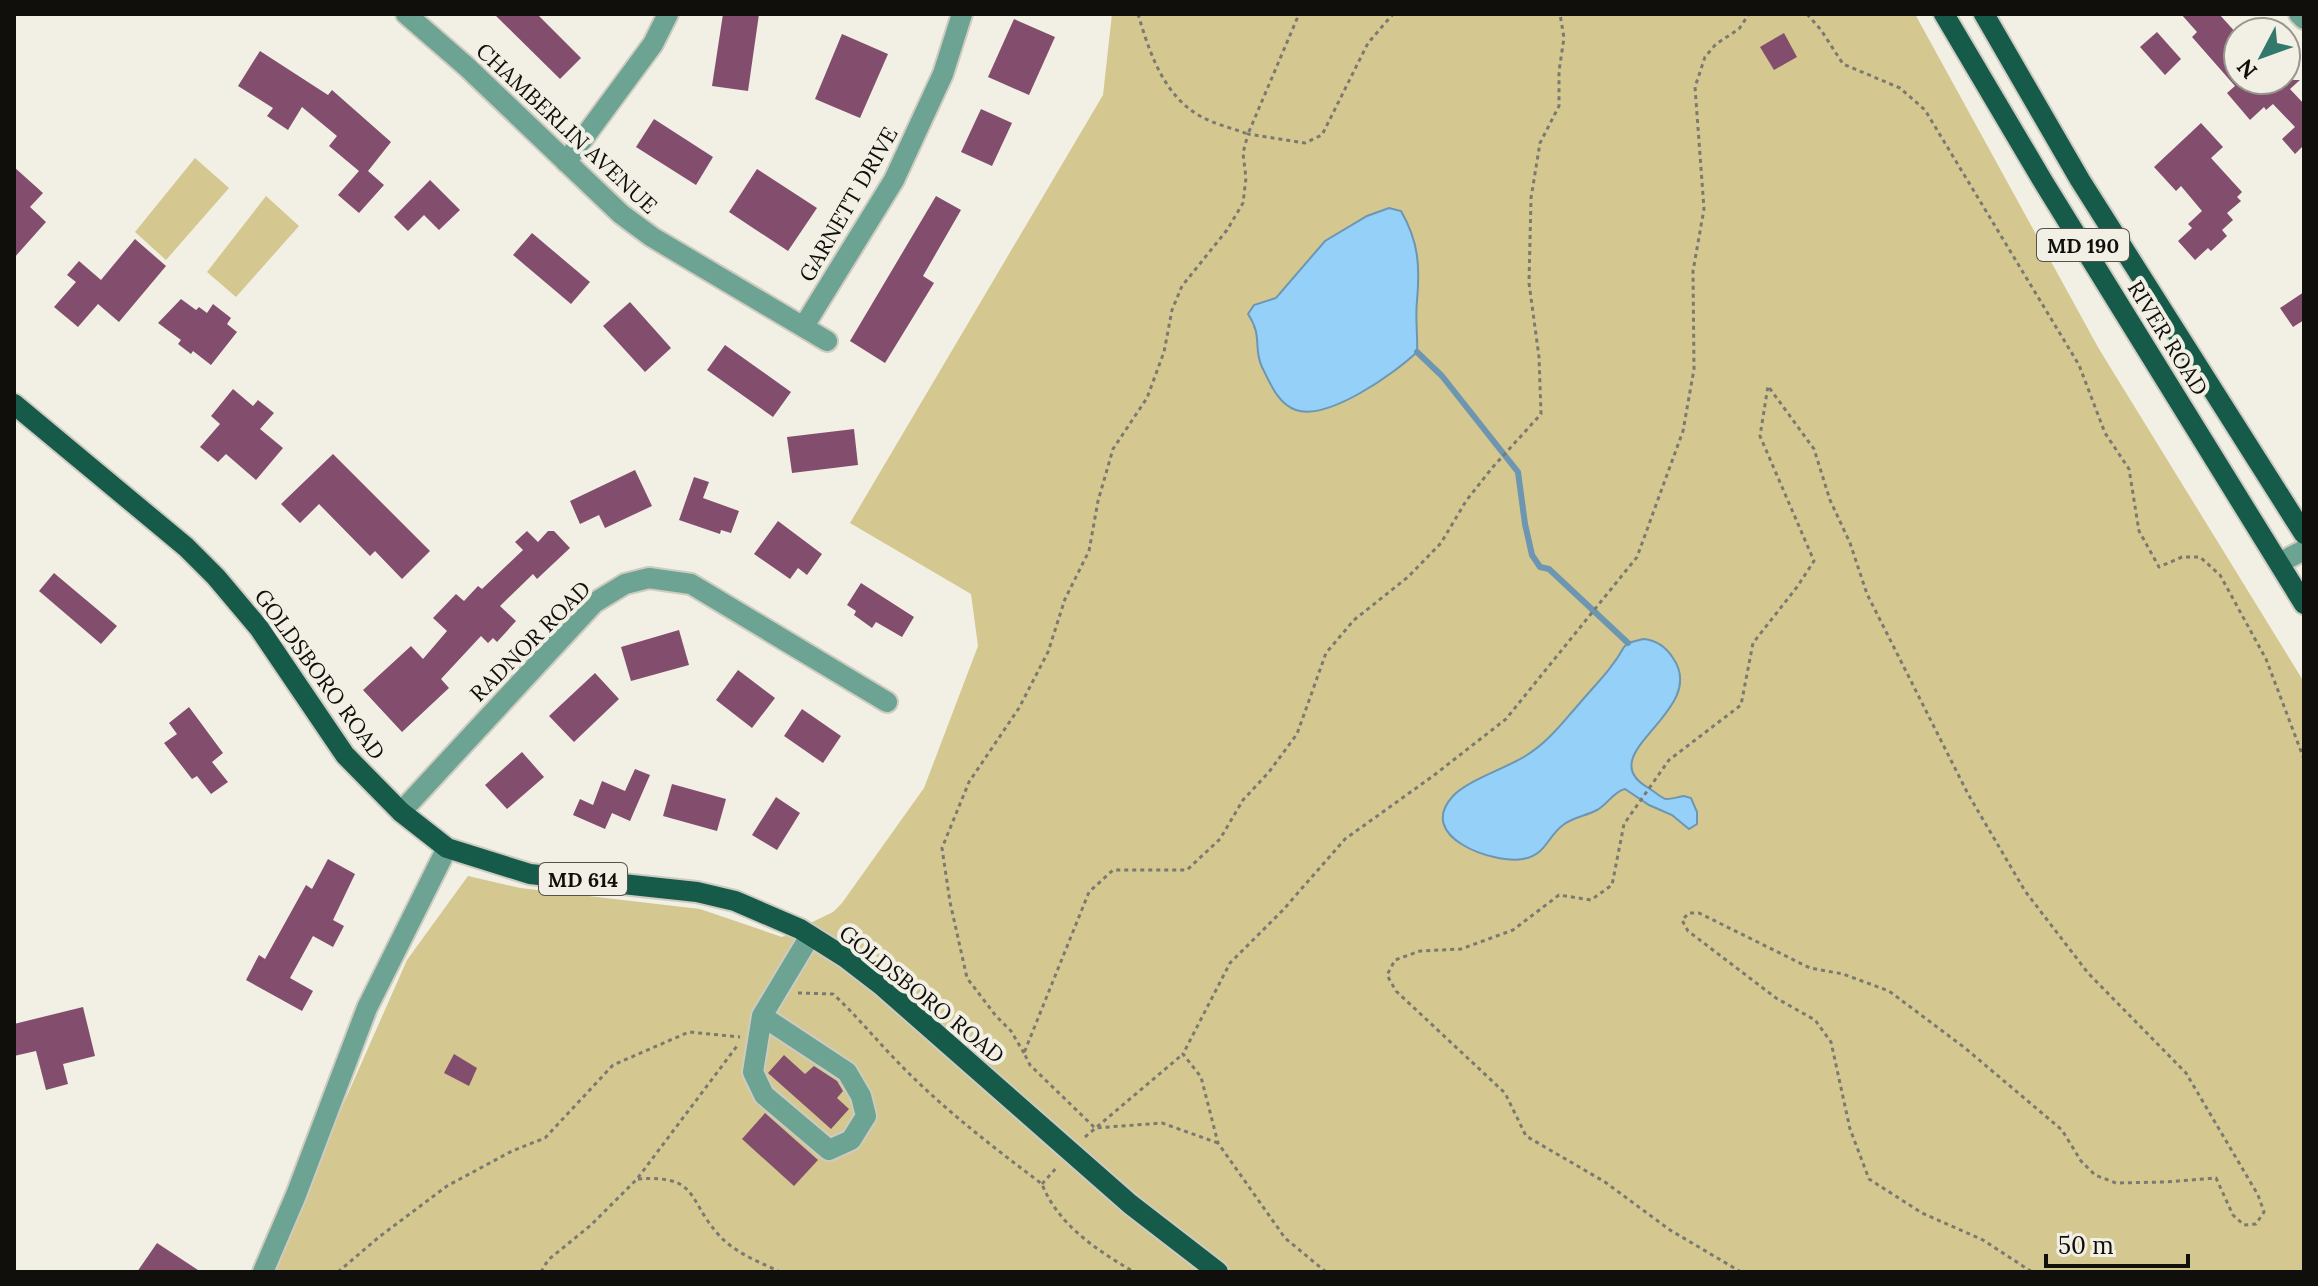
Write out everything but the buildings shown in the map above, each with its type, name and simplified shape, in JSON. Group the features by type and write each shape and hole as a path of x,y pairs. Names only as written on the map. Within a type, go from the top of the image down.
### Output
{"main road":[{"name":"RIVER ROAD","path":"1944,14 2036,170 2304,604"},
{"name":"RIVER ROAD","path":"1984,14 2080,180 2304,534"},
{"name":"GOLDSBORO ROAD","path":"14,404 186,547 224,585 259,628 345,755 401,812 447,848 530,874 697,892 735,901 775,916 881,985 1130,1204 1218,1272"}],"street":[{"name":"CHAMBERLIN AVENUE","path":"406,14 467,67 621,214 652,237 827,341"},
{"path":"566,162 653,44 668,14"},
{"name":"GARNETT DRIVE","path":"804,326 894,180 943,74 962,14"},
{"path":"2299,14 2304,19"},
{"path":"2279,563 2304,550"},
{"name":"RADNOR ROAD","path":"401,812 594,603 625,584 649,578 691,584 887,702"},
{"path":"263,1272 296,1195 367,1008 447,848"},
{"path":"762,1016 847,1072 861,1096 866,1116 851,1140 829,1150 764,1095 753,1072 762,1016 810,936"}],"path":[{"path":"1138,14 1149,50 1166,85 1198,115 1248,134 1305,143 1322,135 1368,43 1393,14"},
{"path":"1218,1143 1162,1123 1095,1128 1030,1065 1011,1031 967,978 942,848 969,782 1019,708 1048,652 1065,599 1089,551 1098,501 1113,449 1147,398 1164,352 1172,310 1182,286 1227,230 1243,203 1246,178 1243,153 1248,134 1299,14"},
{"path":"1024,1053 1089,892 1113,870 1187,870 1220,839 1243,800 1297,734 1326,653 1354,620 1408,577 1441,543 1466,501 1541,414 1539,357 1529,283 1531,198 1540,143 1559,106 1559,71 1564,38 1560,14"},
{"path":"1095,1128 1183,1054 1230,963 1283,910 1345,839 1506,719 1637,557 1683,431 1694,369 1693,271 1704,209 1695,87 1705,57 1716,44 1739,29 1749,14"},
{"path":"1807,14 1843,64 1900,88 1925,110 2079,365 2105,433 2129,469 2139,531 2159,567 2182,557 2200,557 2220,575 2266,659 2304,759"},
{"path":"1741,1272 1670,1230 1605,1182 1526,1136 1505,1093 1396,991 1387,975 1395,960 1420,951 1461,949 1513,930 1559,895 1591,900 1612,885 1624,824 1669,760 1741,705 1753,643 1814,561 1760,436 1768,386 1814,449 1830,500 1850,543 1867,594 1968,794 2025,891 2088,973 2186,1073 2258,1195 2264,1212 2256,1224 2244,1225 2233,1215 2216,1178 2116,1183 2095,1175 2081,1161 2062,1130 1965,1048 1889,991 1843,974 1810,968 1699,913 1689,913 1682,920 1688,931 1776,998 1815,1020 1831,1042 1850,1129 1869,1179 1922,1213 1983,1240 2032,1272"},
{"path":"791,993 833,994 856,1015 892,1057 969,1128 1042,1184 1064,1219 1097,1250 1134,1272"},
{"path":"338,1272 447,1186 512,1151 545,1138 613,1065 689,1032 743,1037 637,1179 591,1225 548,1260 541,1272"},
{"path":"1183,1054 1201,1077 1218,1143 1285,1238 1326,1272"},
{"path":"637,1179 676,1181 696,1197 717,1233 737,1251 780,1272"}],"shaded area":[{"path":"1112,14 1915,14 2099,349 2304,682 2304,1272 276,1272 316,1166 407,960 468,876 520,888 700,909 782,937 833,912 842,903 924,788 978,646 971,594 850,523 1103,95"},
{"path":"195,158 229,188 166,260 135,232"},
{"path":"266,196 299,226 236,297 207,272"}],"water":[{"path":"1389,208 1401,211 1412,233 1417,255 1417,352 1377,382 1343,402 1309,412 1296,410 1284,403 1275,392 1262,367 1257,336 1248,314 1254,305 1276,298 1325,241 1367,216"},
{"path":"1643,639 1657,643 1667,651 1680,677 1677,696 1632,760 1633,774 1664,799 1691,798 1697,812 1697,824 1689,829 1672,815 1625,789 1597,810 1567,822 1542,850 1531,857 1494,857 1462,845 1451,835 1444,824 1444,811 1453,796 1542,744 1603,677 1624,647"}],"waterway":[{"path":"1417,352 1442,376 1518,472 1532,555 1540,567 1549,569 1628,643"}]}
